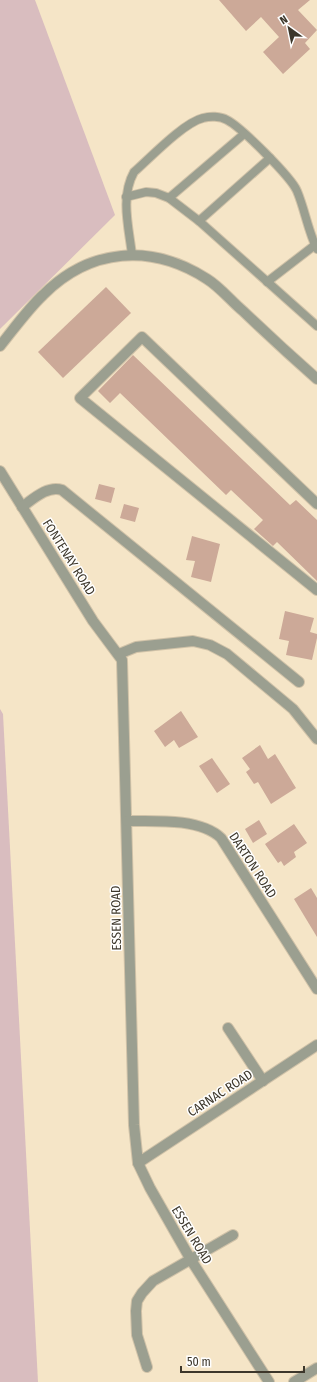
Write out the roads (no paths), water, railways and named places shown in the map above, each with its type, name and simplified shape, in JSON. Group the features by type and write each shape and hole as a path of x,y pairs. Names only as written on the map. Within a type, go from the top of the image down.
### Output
{"street":[{"path":"0,346 42,295 62,278 99,259 146,255 166,260 208,280 317,379"},
{"path":"317,504 142,337 80,398 317,590"},
{"name":"FONTENAY ROAD","path":"0,471 93,621 119,654"},
{"path":"22,506 44,492 56,488 62,490 299,682"},
{"path":"119,654 136,647 193,641 210,645 227,654 293,709 317,740"},
{"name":"ESSEN ROAD","path":"119,654 122,660 134,1125 138,1163 150,1188 191,1260 269,1382"},
{"name":"DARTON ROAD","path":"127,821 184,823 214,831 221,838 317,989"},
{"path":"228,1028 263,1081"},
{"name":"CARNAC ROAD","path":"138,1163 317,1045"},
{"path":"147,1367 136,1335 137,1301 147,1286 153,1281 233,1235"},
{"path":"294,1382 317,1368"}],"lane":[{"path":"132,255 126,197 128,182 134,172 190,123 202,118 214,116 227,120 244,134 288,177 297,190 316,247 267,282"},
{"path":"169,198 244,134"},
{"path":"199,221 270,158"},
{"path":"126,197 146,192 156,193 169,198 199,221 317,326"}]}
